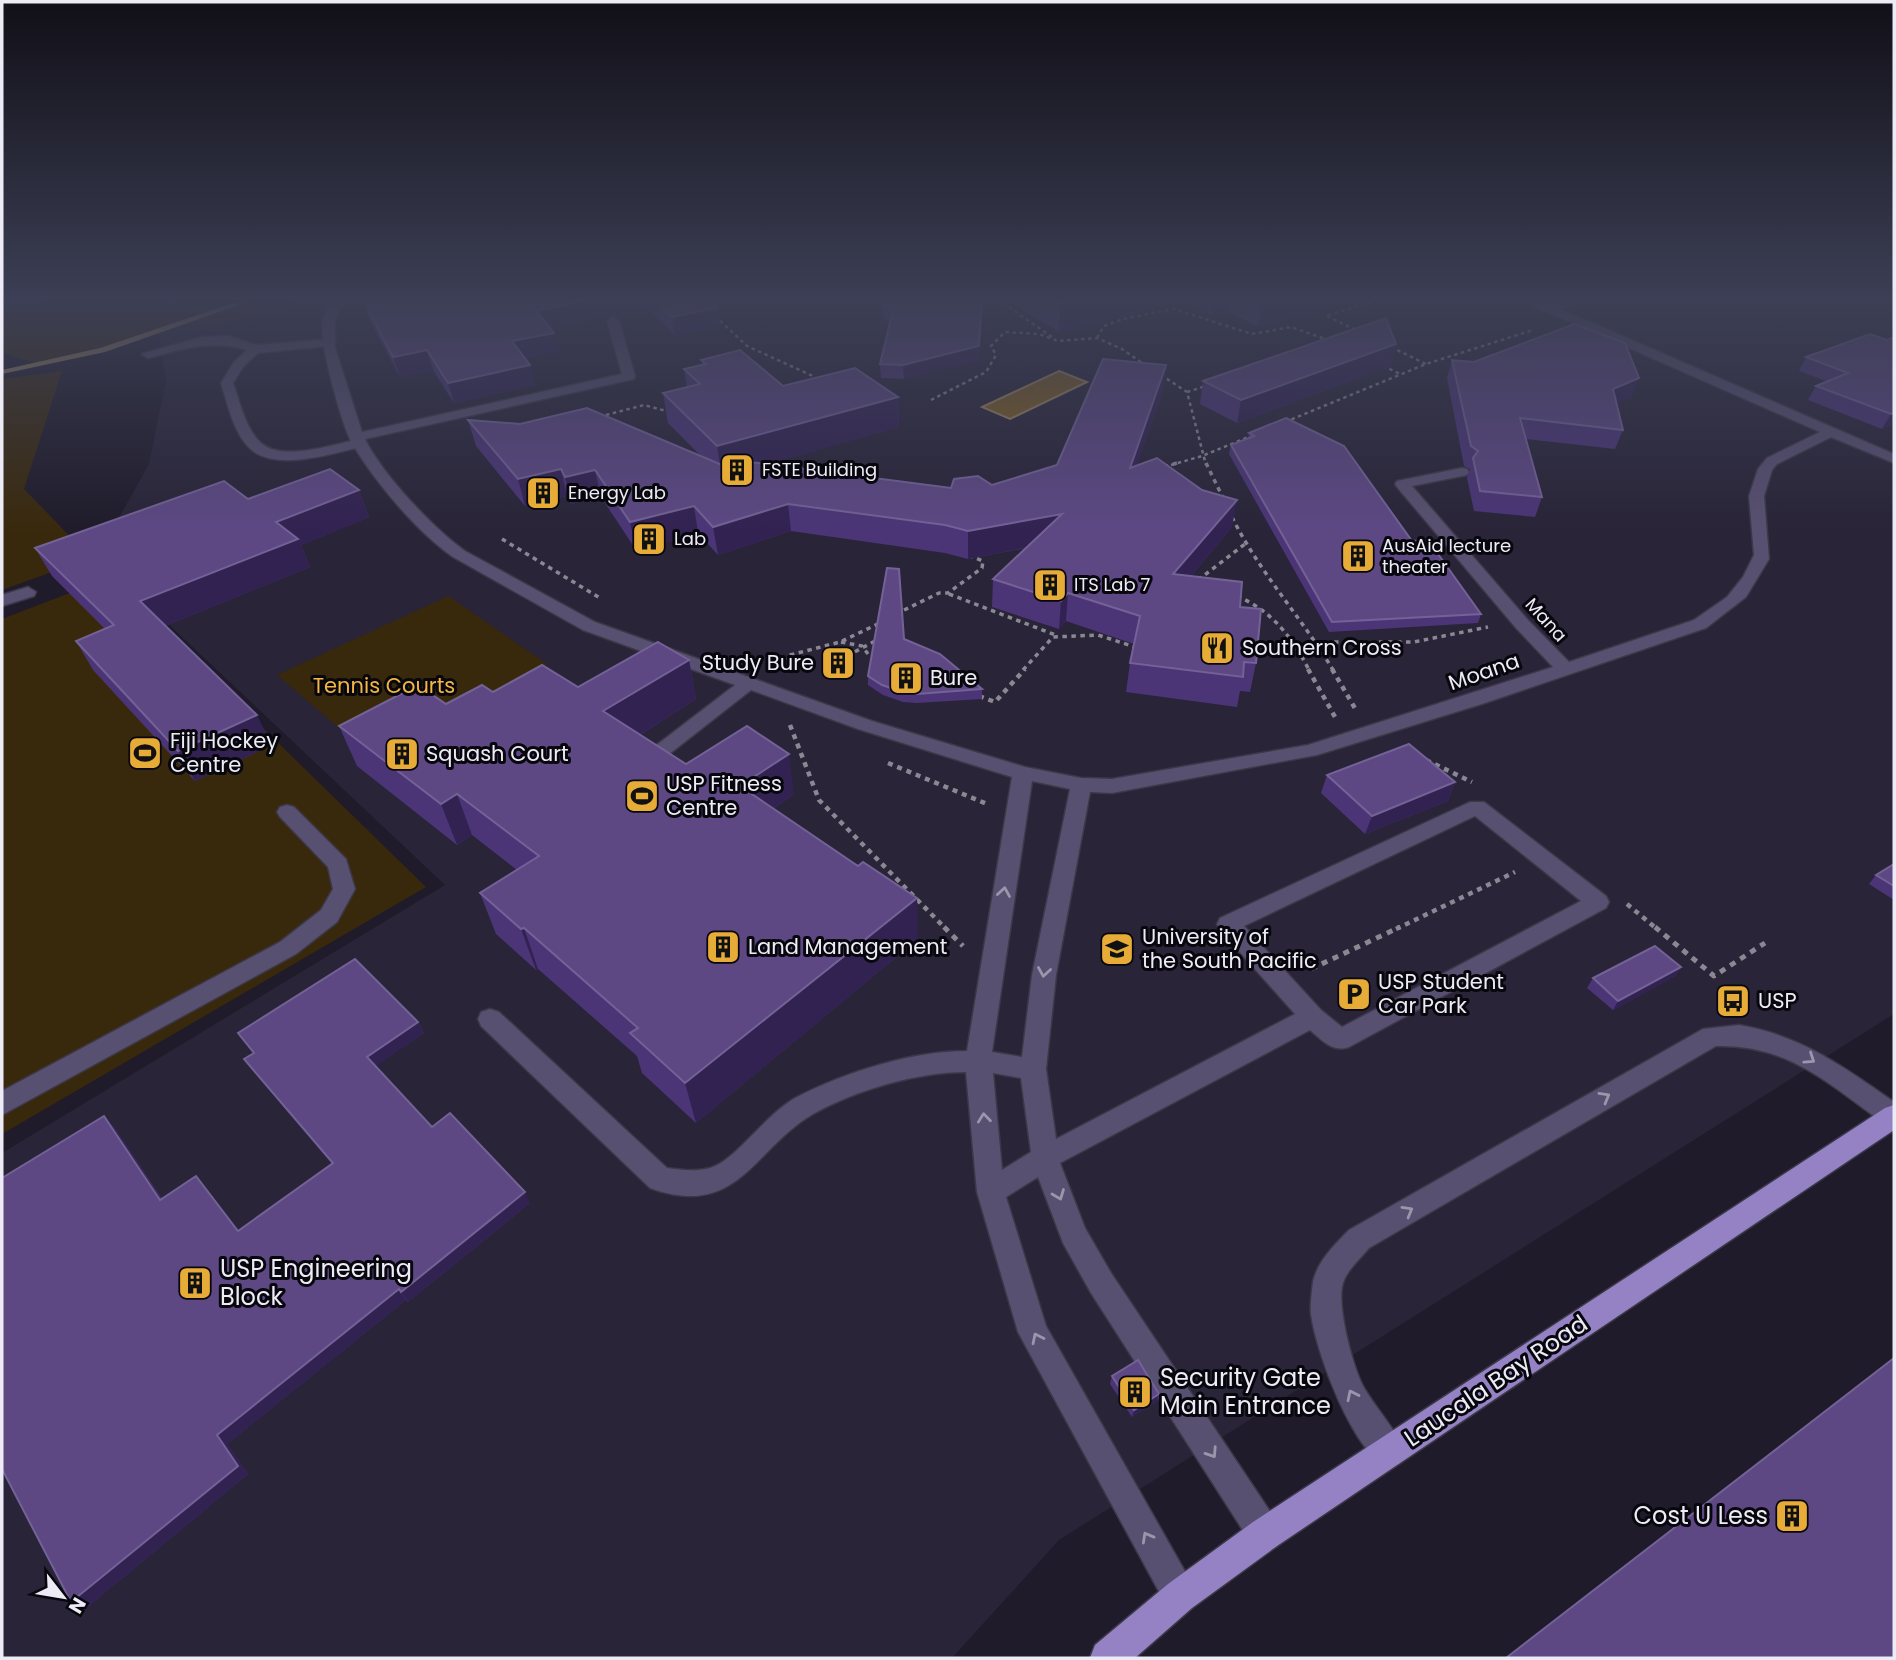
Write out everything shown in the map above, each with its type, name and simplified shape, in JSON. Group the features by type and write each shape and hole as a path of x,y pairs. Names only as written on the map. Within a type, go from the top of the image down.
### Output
{"main road":[{"name":"Laucala Bay Road","path":"1108,1658 1180,1597 1265,1534 1894,1116"}],"street":[{"path":"230,377 227,383 231,401 257,447 268,454 288,455 322,452 358,440 623,377"},
{"path":"339,377 358,440"},
{"path":"1706,377 1892,455"},
{"name":"Moana","path":"358,440 405,504 439,540 458,554 589,626 865,725 1023,773 1081,785 1112,786 1310,751 1685,631 1714,615 1753,578 1762,554 1758,523 1759,477 1772,461 1832,431"},
{"name":"Mana","path":"1462,472 1402,484 1522,624 1565,669"},
{"path":"2,601 28,592"},
{"path":"661,751 749,683"},
{"path":"1023,773 978,1061 992,1192 1034,1332 1180,1597"},
{"path":"1081,785 1044,975 1032,1069 1045,1158 1073,1234 1101,1283 1265,1534"},
{"path":"1477,807 1598,902 1340,1040 1312,1017 1282,983 1228,924 1477,807"},
{"path":"2,1104 288,948 329,916 344,889 338,863 288,812"},
{"path":"992,1192 1045,1158 1312,1017"},
{"path":"490,1019 660,1179 684,1185 713,1180 739,1168 768,1134 801,1108 844,1088 889,1075 956,1062 978,1061 1032,1069"},
{"path":"1389,1452 1350,1394 1326,1314 1328,1281 1340,1260 1359,1239 1712,1036 1737,1033 1779,1041 1894,1116"}],"path":[{"path":"931,400 975,377"},
{"path":"1165,377 1187,392 1202,456 1245,544 1316,642 1360,717 1355,736"},
{"path":"1276,426 1395,377"},
{"path":"1187,392 1212,384"},
{"path":"606,415 644,405 682,415"},
{"path":"1159,468 1202,456 1252,436"},
{"path":"502,539 602,599"},
{"path":"1204,587 1193,583 1245,544"},
{"path":"948,593 1060,637"},
{"path":"1226,593 1248,599 1275,620 1305,660 1325,701 1355,736"},
{"path":"1316,642 1414,642 1472,629 1522,624"},
{"path":"977,695 995,702 1053,637 1098,635 1140,649"},
{"path":"846,656 878,639"},
{"path":"840,642 862,646 868,654"},
{"path":"788,721 819,800 965,949"},
{"path":"1282,983 1541,859"}],"shaded area":[{"name":"University of the South Pacific","path":"165,377 1894,377 1894,1014 1059,1540 952,1658 2,1658 2,1153 445,885 97,557 149,464"},
{"path":"1045,377 1075,377 1087,382 1010,419 982,407"}],"green space":[{"path":"60,377 24,489 91,558 2,590 2,379"},
{"name":"Fiji Hockey Centre","path":"109,578 426,887 2,1134 2,619"},
{"name":"Tennis Courts","path":"448,596 547,664 372,756 277,675"}],"building":[{"path":"444,377 473,377 448,383"},
{"path":"693,377 773,377 783,386 817,377 869,377 898,397 717,446 663,393 700,384"},
{"path":"1095,377 1162,377 1130,468 1157,458 1202,490 1237,500 1173,574 1242,582 1240,607 1261,609 1256,663 1244,662 1243,677 1130,663 1140,616 1068,593 1061,601 993,579 1062,514 968,531 945,525 788,504 713,527 694,506 630,522 595,470 565,477 561,469 518,479 468,420 520,424 587,408 741,473 727,459 951,488 954,479 978,476 992,485 1057,465"},
{"path":"1213,377 1303,377 1241,400 1203,381"},
{"path":"1456,377 1639,377 1613,389 1623,430 1520,418 1542,497 1480,491 1473,458 1478,451 1471,446"},
{"path":"1837,377 1894,377 1894,412 1891,414 1816,386"},
{"name":"AusAid lecture theater","path":"1286,418 1344,446 1412,541 1428,540 1481,614 1332,622 1231,445 1254,436 1249,433"},
{"path":"330,469 359,490 276,522 298,539 140,601 257,715 178,751 76,641 114,625 35,548 224,481 248,499"},
{"path":"887,568 899,569 904,639 940,654 982,689 917,694 882,685 868,676"},
{"path":"658,642 689,660 603,711 686,764 747,726 789,754 740,786 858,866 863,862 917,898 685,1083 630,1033 638,1028 480,893 539,856 457,794 441,804 339,726 418,685 446,704 482,685 493,692 542,665 578,687"},
{"path":"1409,744 1455,782 1372,816 1327,775"},
{"path":"1894,864 1894,886 1876,875"},
{"path":"1655,946 1681,967 1618,1001 1593,978"},
{"name":"USP Engineering Block","path":"355,959 418,1022 367,1057 432,1127 450,1113 525,1192 217,1435 238,1466 71,1602 2,1469 2,1178 104,1116 160,1200 196,1176 238,1231 333,1163 244,1059 254,1053 238,1033"},
{"name":"Cost U Less","path":"1894,1358 1894,1658 1506,1658"},
{"name":"Security Gate Main Entrance","path":"1138,1360 1159,1394 1134,1410 1112,1376"}],"place":[{"name":"FSTE Building","path":"737,470"},
{"name":"Energy Lab","path":"543,493"},
{"name":"Lab","path":"649,539"},
{"name":"AusAid lecture theater","path":"1358,556"},
{"name":"ITS Lab 7","path":"1050,585"},
{"name":"Southern Cross","path":"1217,648"},
{"name":"Study Bure","path":"838,663"},
{"name":"Bure","path":"906,678"},
{"name":"Fiji Hockey Centre","path":"145,753"},
{"name":"Squash Court","path":"402,754"},
{"name":"USP Fitness Centre","path":"642,796"},
{"name":"Land Management","path":"723,947"},
{"name":"University of the South Pacific","path":"1117,949"},
{"name":"USP Student Car Park","path":"1354,994"},
{"name":"USP","path":"1733,1001"},
{"name":"USP Engineering Block","path":"195,1283"},
{"name":"Security Gate Main Entrance","path":"1135,1392"},
{"name":"Cost U Less","path":"1792,1516"}]}
